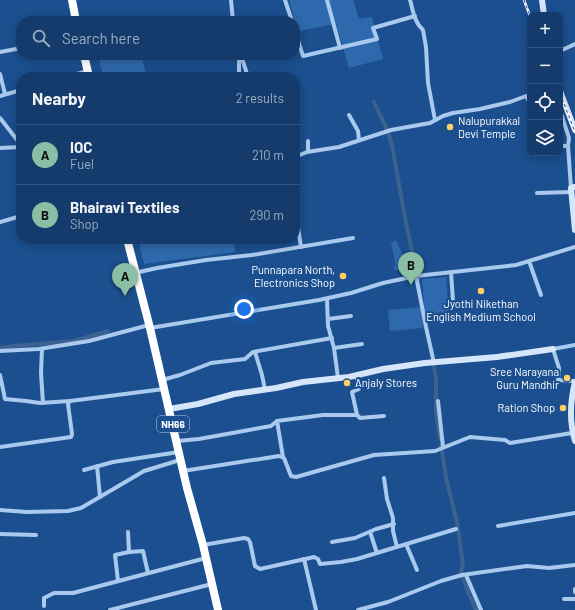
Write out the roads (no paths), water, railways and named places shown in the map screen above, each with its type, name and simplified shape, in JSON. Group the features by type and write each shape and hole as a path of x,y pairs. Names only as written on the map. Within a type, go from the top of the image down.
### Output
{"highway":[{"path":"72,0 75,16"},
{"path":"85,60 88,72"},
{"name":"NH66","path":"128,244 150,326 183,471 203,545 218,610"}],"street":[{"path":"231,0 233,16"},
{"path":"285,0 290,16"},
{"path":"327,0 340,48"},
{"path":"410,0 414,16 419,26 423,30 426,47 429,88 435,120"},
{"path":"542,0 544,12"},
{"path":"300,47 303,56 377,39 373,28 414,16"},
{"path":"563,50 575,44"},
{"path":"0,52 16,49"},
{"path":"239,72 240,60"},
{"path":"242,60 246,72"},
{"path":"0,74 2,95 16,91"},
{"path":"300,155 308,152 339,147 390,130 430,123 448,114 510,102 526,96 527,98"},
{"path":"563,99 575,130"},
{"path":"349,115 358,131 359,140"},
{"path":"0,118 16,139"},
{"path":"563,119 569,138 568,146 575,230"},
{"path":"308,141 308,152"},
{"path":"0,148 16,146"},
{"path":"563,146 568,146"},
{"path":"537,193 572,189"},
{"path":"0,222 16,217"},
{"path":"135,273 206,260 252,256 352,238"},
{"path":"300,240 301,247"},
{"path":"0,351 42,349 89,341 150,326 327,299 351,293 383,282 417,276 516,265 575,247"},
{"path":"529,261 541,295"},
{"path":"451,272 452,301"},
{"path":"417,276 433,363"},
{"path":"327,299 328,326 334,348 338,378"},
{"path":"328,319 350,316"},
{"path":"162,380 211,363 245,359 255,352 332,338"},
{"path":"334,348 362,344"},
{"path":"170,409 198,404 234,394 356,375 383,369 497,357 575,345"},
{"path":"42,349 41,373 43,403"},
{"path":"554,349 559,368 558,380 575,381 572,433 575,441"},
{"path":"255,352 265,390"},
{"path":"0,375 5,399 26,400 43,403 164,389"},
{"path":"356,375 359,389 352,392 358,415"},
{"path":"0,447 70,437 72,434 68,404 70,401"},
{"path":"438,401 441,448"},
{"path":"176,441 199,439 263,428 271,426 277,421 323,415 358,415 360,418 384,416"},
{"path":"277,421 283,457 286,461 289,473 291,476 296,477 374,455 425,452 441,448 470,437 504,440 510,443 572,433"},
{"path":"84,470 113,462 180,456"},
{"path":"0,510 27,512 68,511 81,508 144,471 180,456"},
{"path":"183,471 251,461 272,456 283,457"},
{"path":"97,466 100,497"},
{"path":"384,478 387,499 392,513 394,524 393,531 397,547"},
{"path":"498,526 575,513"},
{"path":"332,542 355,538 394,524"},
{"path":"203,545 244,538 248,539 255,566 258,569 304,559 316,558 320,564 340,562 377,553 455,529"},
{"path":"128,532 129,552"},
{"path":"370,532 377,553"},
{"path":"0,534 36,535"},
{"path":"406,544 418,570"},
{"path":"118,581 116,555 143,551 148,574"},
{"path":"44,606 44,598 54,593 73,593 206,558"},
{"path":"304,559 316,610"},
{"path":"358,610 388,602 441,581 527,566 549,568 575,565"},
{"path":"467,576 481,610"},
{"path":"110,610 212,584"},
{"path":"564,599 575,599"}],"waterway":[{"path":"374,102 386,127 392,145 418,279"},
{"path":"0,348 74,341 108,331"},
{"path":"433,360 436,380 436,412 440,439"},
{"path":"441,446 446,477 458,527 463,565 461,571 476,610"}],"railway":[{"path":"524,0 528,12"},
{"path":"563,101 575,132"}],"place":[{"name":"Nalupurakkal Devi Temple","path":"450,127"},
{"name":"Punnapara North, Electronics Shop","path":"343,276"},
{"name":"Bhairavi Textiles","path":"411,285"},
{"name":"Jyothi Nikethan English Medium School","path":"481,291"},
{"name":"IOC","path":"125,296"},
{"name":"Sree Narayana Guru Mandhir","path":"567,378"},
{"name":"Anjaly Stores","path":"347,383"},
{"name":"Ration Shop","path":"563,408"}]}
